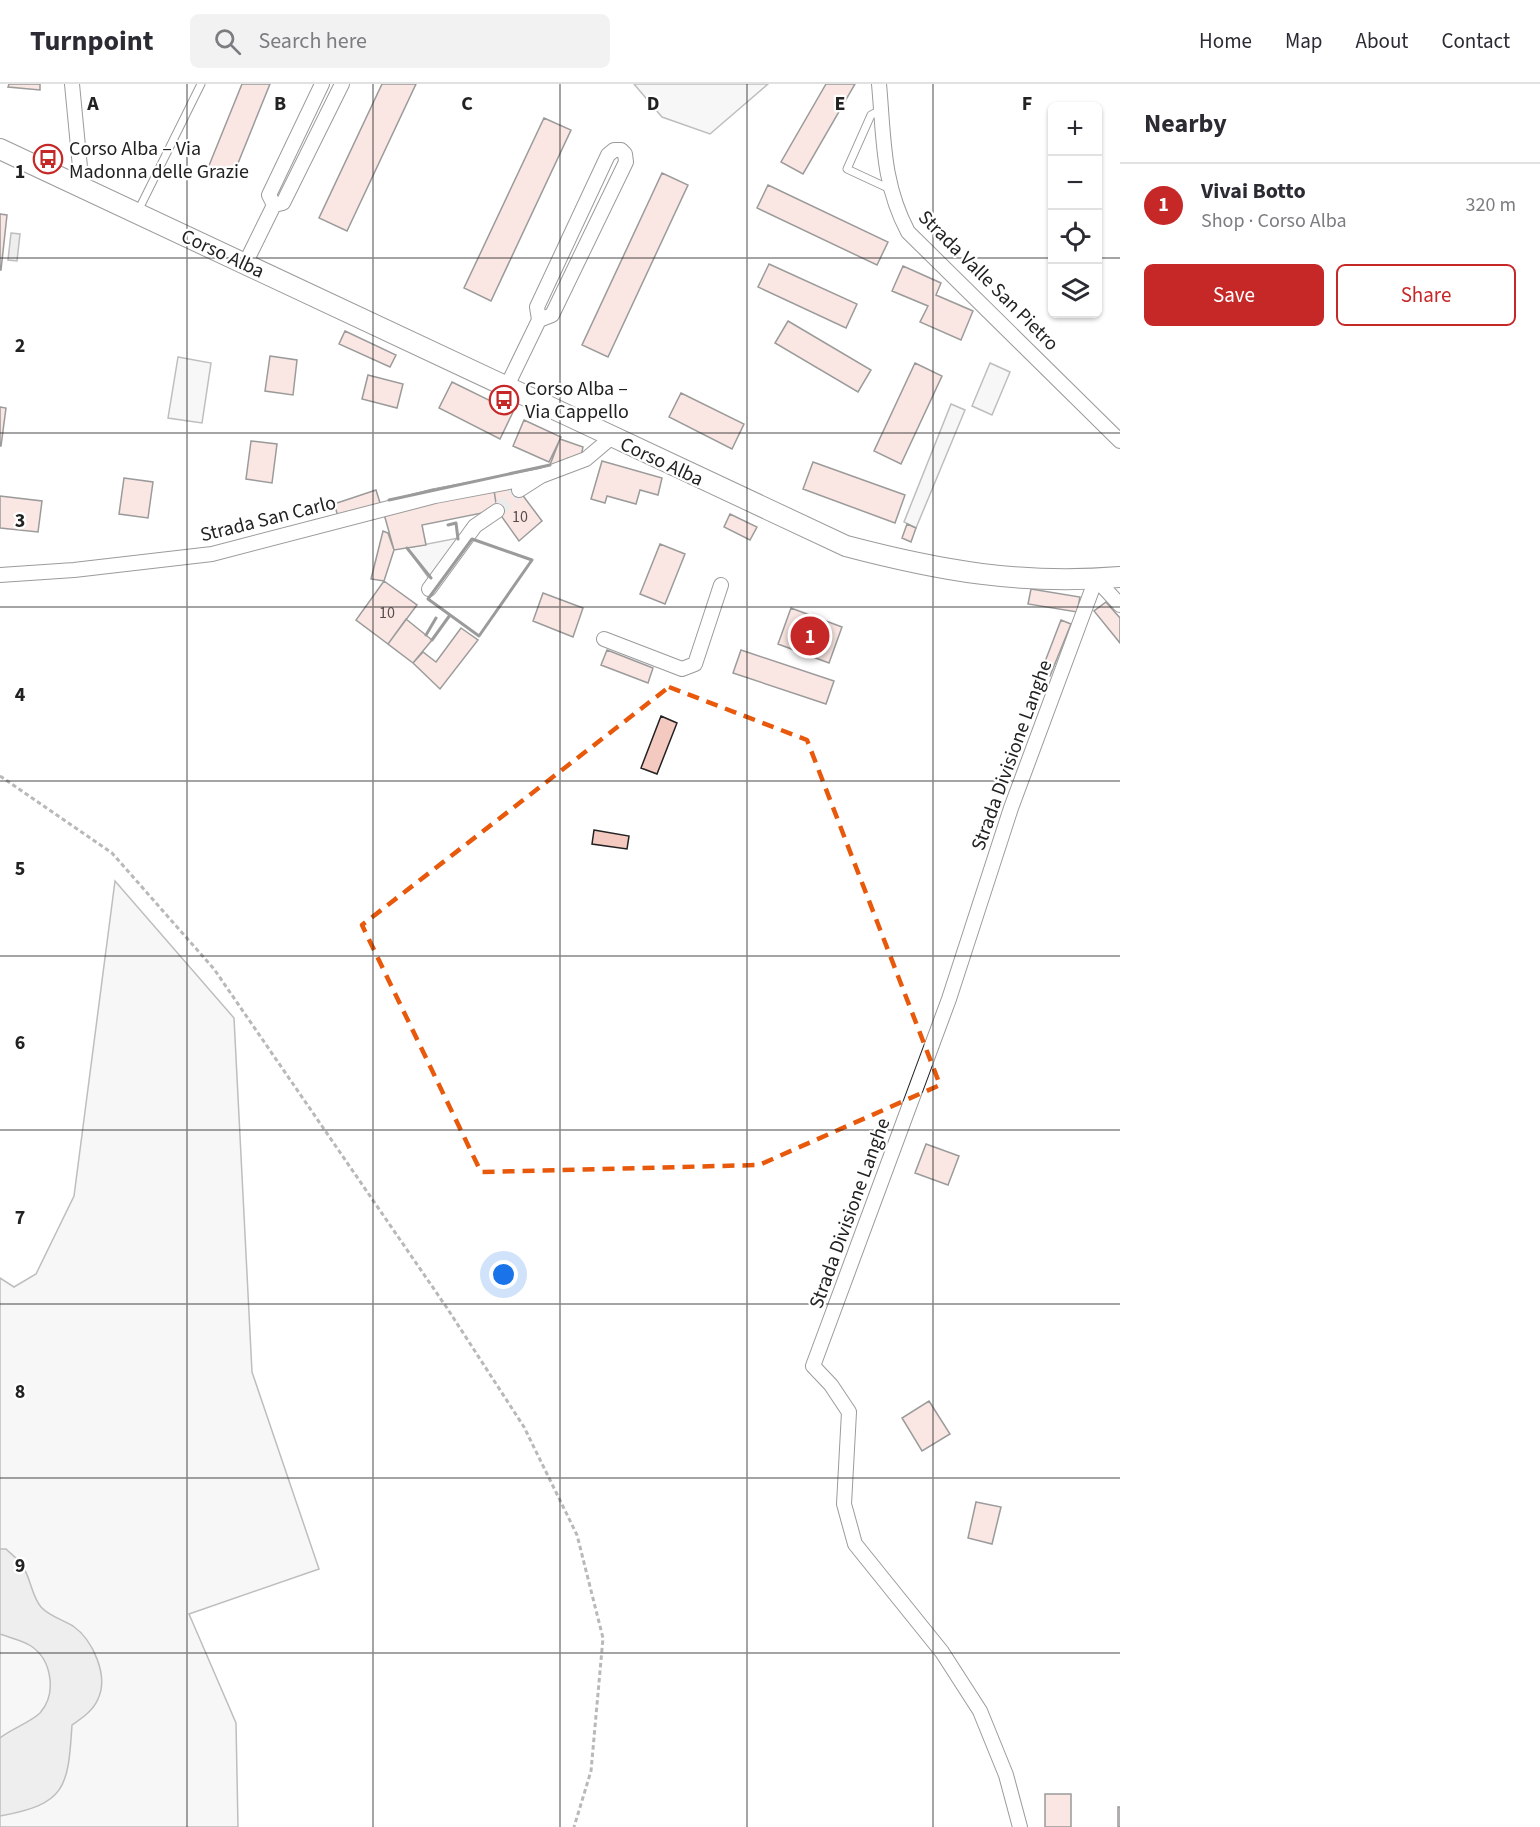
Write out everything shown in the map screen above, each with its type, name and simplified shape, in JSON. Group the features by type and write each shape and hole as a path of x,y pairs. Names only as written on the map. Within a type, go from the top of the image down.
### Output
{"street":[{"path":"72,84 82,188"},
{"path":"274,205 269,195 322,84"},
{"path":"245,264 274,205 284,202 342,84"},
{"name":"Strada Valle San Pietro","path":"879,84 890,189 895,206 908,232 1120,441"},
{"name":"Corso Alba","path":"0,149 846,546 955,572 1006,578 1120,577"},
{"path":"507,386 539,320 537,307 608,155 614,150 621,150 625,154 626,162 552,315 539,320"},
{"name":"Strada San Carlo","path":"519,490 542,476 585,459 612,437"},
{"name":"Strada San Carlo","path":"0,575 74,570 212,554 435,496 542,476"},
{"path":"429,589 475,526 498,511"},
{"path":"1096,579 1120,605"},
{"name":"Strada Divisione Langhe","path":"1020,1827 1006,1775 980,1711 942,1652 855,1544 844,1504 849,1412 831,1385 813,1366 949,999 1011,808 1096,579"},
{"path":"604,639 682,669 690,668 695,664 721,585"}],"lane":[{"path":"137,214 201,84"},
{"path":"882,109 871,115 847,169 890,189"}],"path":[{"path":"0,776 112,853 214,969 453,1317 524,1427 577,1534 603,1638 591,1771 574,1827"}],"highlighted area":[{"path":"669,687 807,740 940,1085 759,1165 481,1172 362,925"}],"shaded area":[{"path":"634,84 768,84 710,134 662,117"},
{"path":"11,233 20,234 17,261 8,260"},
{"path":"178,357 211,363 202,423 168,418"},
{"path":"990,363 1010,372 992,415 972,406"},
{"path":"951,404 965,410 916,528 904,522"},
{"path":"458,538 430,580 407,548"},
{"path":"115,881 234,1018 252,1372 319,1569 189,1614 236,1723 238,1827 0,1827 0,1278 14,1287 36,1274 74,1196"},
{"path":"0,1549 6,1549 22,1565 41,1607 73,1626 87,1640 97,1659 102,1680 96,1703 87,1714 72,1725 68,1764 59,1790 51,1799 39,1806 0,1816 0,1738 40,1713 49,1696 50,1678 48,1668 38,1652 27,1644 0,1634"}],"building":[{"path":"9,84 40,84 40,90 8,87"},
{"path":"242,84 270,84 232,178 208,168"},
{"path":"382,84 416,84 347,231 319,218"},
{"path":"826,84 855,84 803,174 781,162"},
{"path":"544,118 571,130 491,301 464,288"},
{"path":"662,173 688,185 608,357 582,345"},
{"path":"768,185 888,242 877,265 757,208"},
{"path":"0,214 7,215 1,270 0,270"},
{"path":"769,264 857,304 846,328 758,287"},
{"path":"903,266 941,283 936,295 973,311 961,340 920,322 928,306 892,291"},
{"path":"788,321 871,370 858,392 775,343"},
{"path":"345,331 396,355 390,367 339,344"},
{"path":"270,356 297,360 293,395 265,391"},
{"path":"915,363 942,376 901,464 874,451"},
{"path":"368,375 403,384 397,408 362,399"},
{"path":"452,382 513,412 500,439 439,408"},
{"path":"681,393 744,424 732,449 669,417"},
{"path":"0,407 6,408 1,446 0,446"},
{"path":"524,420 561,437 549,462 513,446"},
{"path":"560,439 583,447 580,461 568,458 565,464 550,465"},
{"path":"251,441 277,444 272,483 246,479"},
{"path":"602,461 662,478 658,495 640,490 636,504 607,496 605,503 591,499"},
{"path":"813,462 905,495 895,523 803,489"},
{"path":"124,478 153,482 148,518 119,514"},
{"path":"515,485 542,521 519,541 497,510 494,490"},
{"path":"376,490 381,506 339,519 334,504"},
{"path":"494,490 497,510 422,525 426,545 394,550 384,514"},
{"path":"0,496 42,501 38,532 0,528"},
{"path":"730,514 757,527 750,540 724,527"},
{"path":"907,524 916,528 911,542 902,538"},
{"path":"383,531 388,533 394,550 384,581 371,579"},
{"path":"660,544 685,554 665,604 640,594"},
{"path":"384,581 417,605 388,644 356,620"},
{"path":"1031,589 1080,597 1077,612 1028,604"},
{"path":"543,593 583,608 573,637 533,621"},
{"path":"1106,602 1120,618 1120,643 1094,611"},
{"path":"791,608 842,627 829,663 778,644"},
{"path":"406,619 432,640 413,663 388,644"},
{"path":"1061,620 1071,624 1050,676 1041,672"},
{"path":"461,628 478,640 440,689 413,663 423,652 436,662"},
{"path":"607,650 653,668 648,683 601,665"},
{"path":"741,650 834,681 826,704 733,673"},
{"path":"661,716 677,723 657,774 641,768"},
{"path":"594,830 629,836 627,849 592,844"},
{"path":"926,1144 959,1156 948,1185 915,1173"},
{"path":"929,1401 950,1434 922,1451 902,1418"},
{"path":"976,1502 1001,1507 992,1544 968,1538"},
{"path":"1045,1794 1071,1794 1071,1827 1045,1827"},
{"path":"1118,1807 1120,1807 1120,1827 1118,1827"}],"tunnel":[{"path":"497,511 519,490"}],"wall":[{"path":"389,500 550,465"},
{"path":"448,525 456,523 458,539"},
{"path":"472,539 532,560 479,636 428,599 472,539"},
{"path":"407,548 431,578"},
{"path":"432,640 450,615"},
{"path":"426,635 436,618"}],"place":[{"name":"Corso Alba – Via Madonna delle Grazie","path":"48,159"},
{"name":"Corso Alba – Via Cappello","path":"504,400"},
{"name":"Vivai Botto","path":"810,636"}]}
